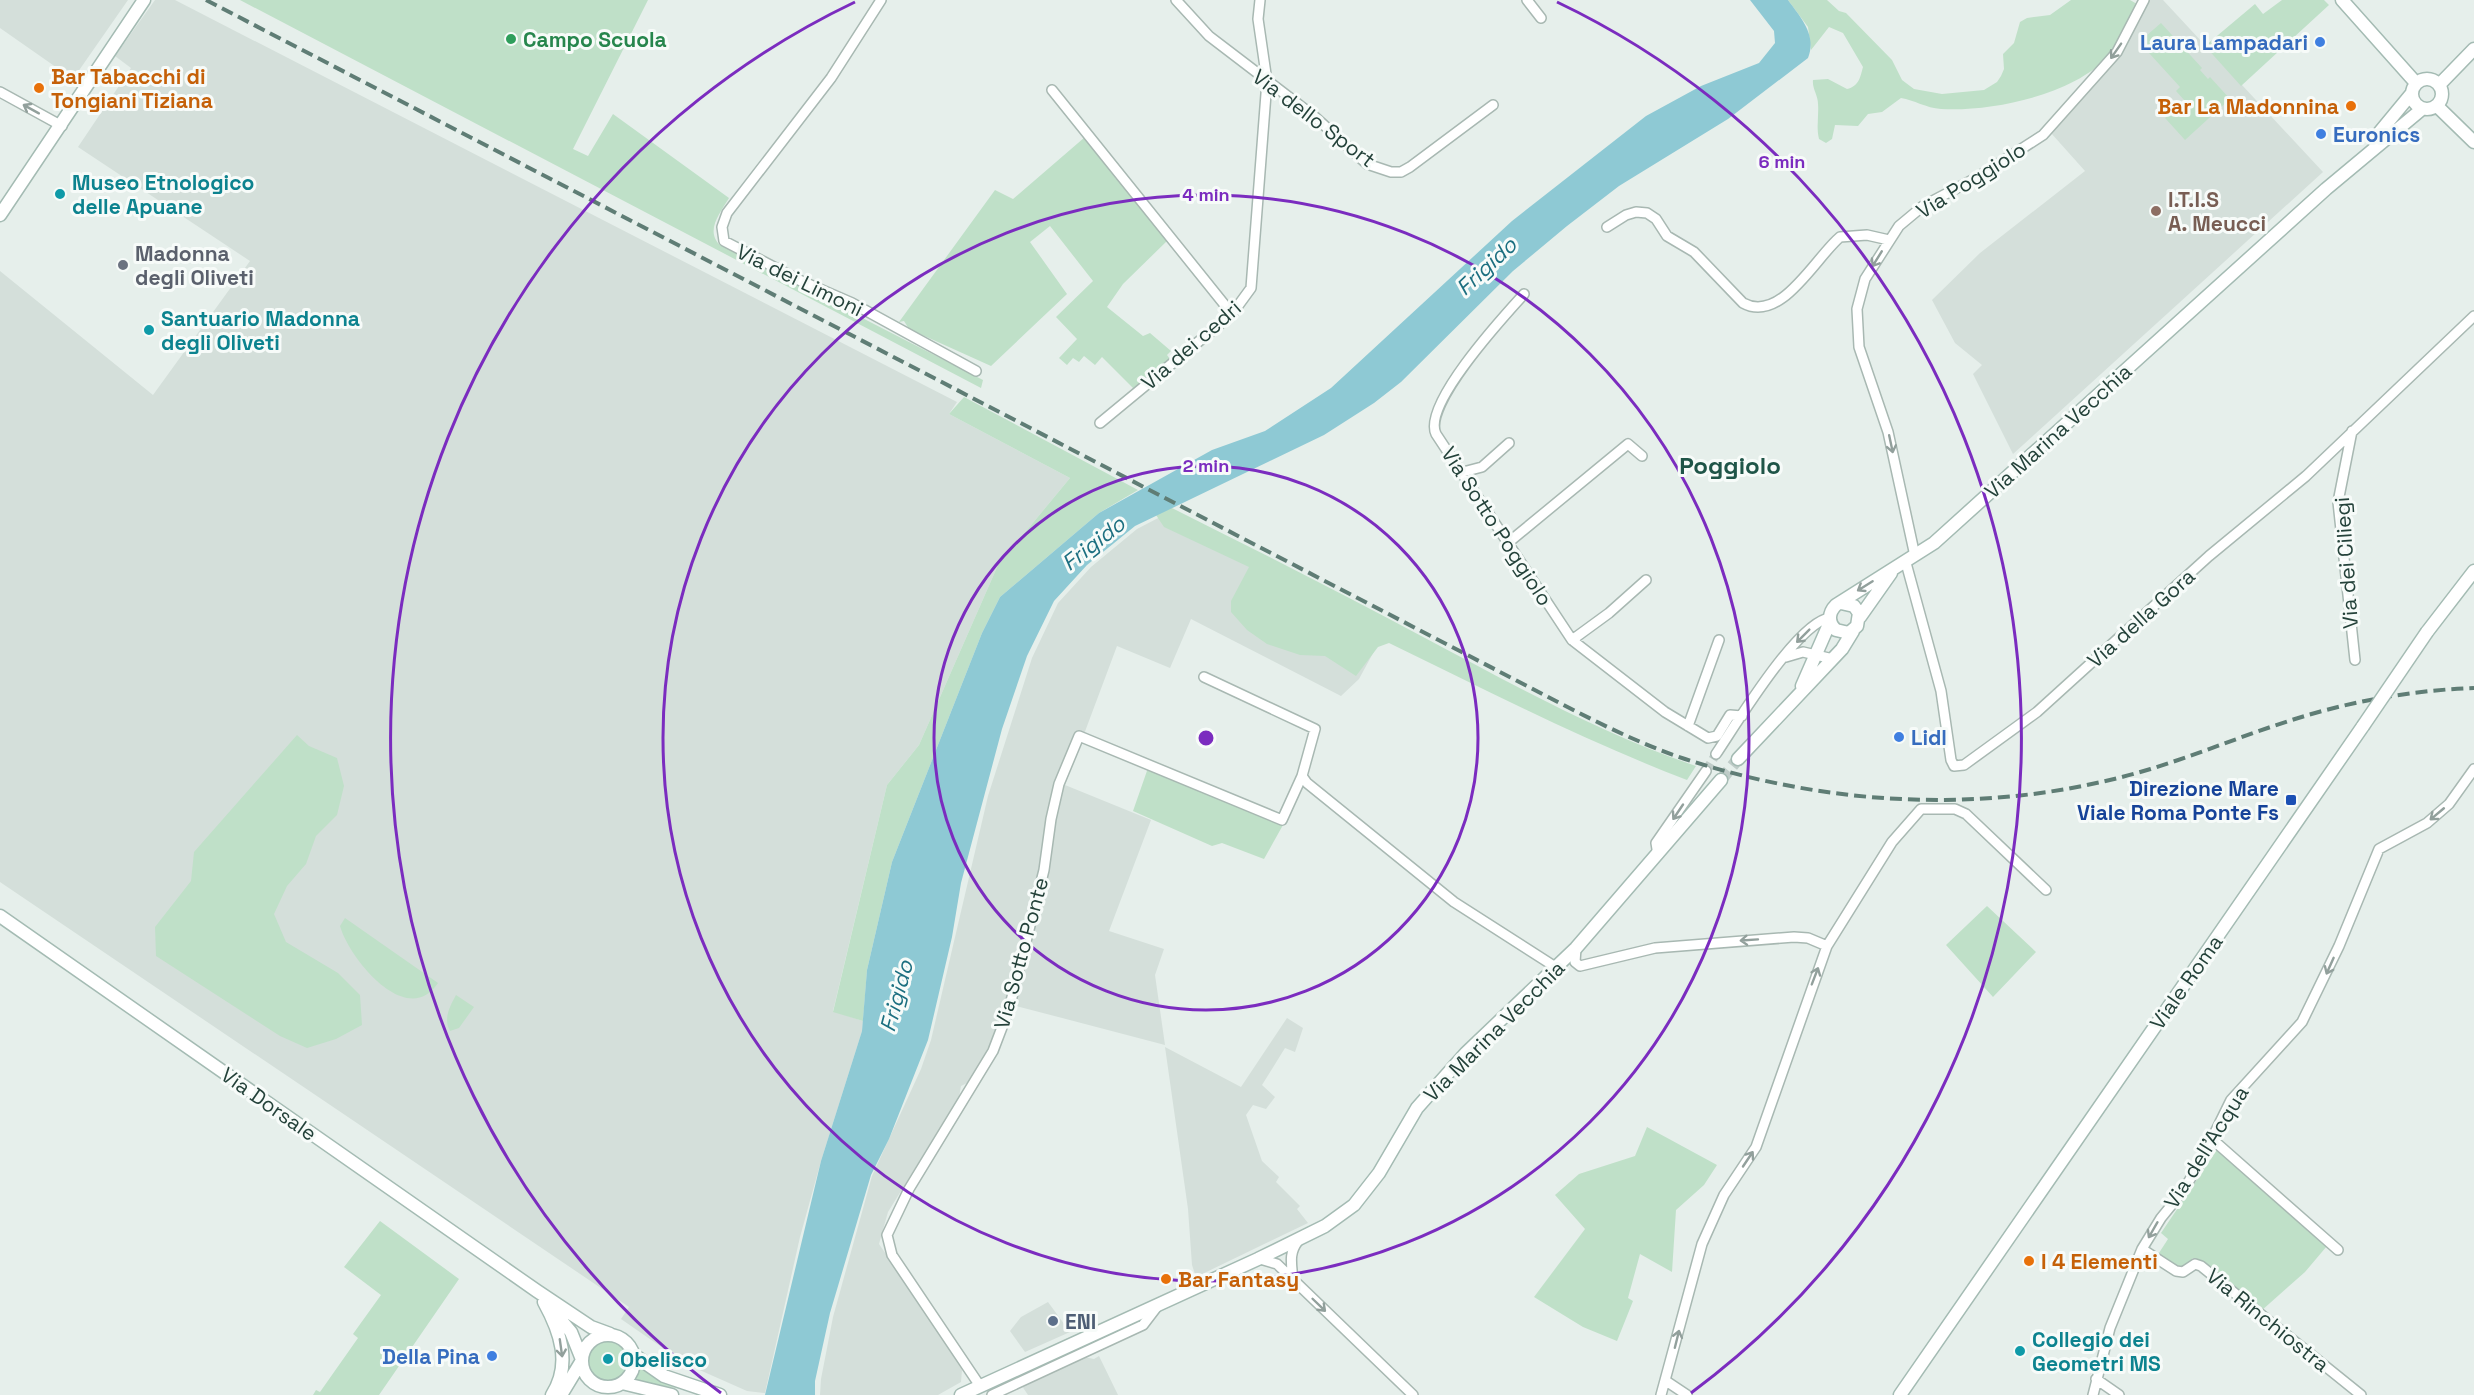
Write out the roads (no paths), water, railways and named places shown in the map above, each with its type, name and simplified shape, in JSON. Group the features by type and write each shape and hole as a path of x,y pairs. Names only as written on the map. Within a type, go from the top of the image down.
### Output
{"main road":[{"path":"0,215 62,126 81,93 144,0"},
{"path":"2342,0 2414,88 2414,103 2422,109 2437,106"},
{"path":"2439,85 2474,49"},
{"path":"2414,88 2426,79 2439,85 2442,94 2437,106"},
{"name":"Via Marina Vecchia","path":"2220,284 2243,258 2377,136 2414,88"},
{"path":"2437,106 2474,142"},
{"name":"Via Marina Vecchia","path":"1841,603 1866,585 1891,573 1934,543 2220,284 2248,262 2387,136 2422,109"},
{"name":"Viale Roma","path":"1900,1395 2427,632 2474,571"},
{"name":"Via Marina Vecchia","path":"1860,617 1891,573"},
{"path":"1738,759 1851,638 1860,617 1854,606 1841,603 1833,609 1800,691"},
{"path":"1830,620 1840,632 1853,631"},
{"name":"Via Marina Vecchia","path":"961,1395 1258,1259 1325,1226 1354,1205 1379,1173 1417,1108 1466,1053 1576,948 1721,780"},
{"name":"Via Dorsale","path":"0,916 540,1297 591,1327 610,1334"},
{"path":"540,1297 556,1325 562,1347 560,1376 552,1395"},
{"name":"Via Dorsale","path":"540,1297 571,1332 581,1360"},
{"path":"561,1395 591,1340 610,1334 626,1341 634,1355 664,1376 720,1395"},
{"path":"593,1395 619,1384 632,1371 634,1355"},
{"path":"581,1360 591,1381 606,1387 619,1384 672,1395"}],"street":[{"name":"Via dei Limoni","path":"881,0 831,78 727,213 722,226 724,241 789,275 852,303 976,371"},
{"name":"Via dello Sport","path":"1176,0 1209,36 1315,117 1367,164 1391,172 1401,172 1410,167 1493,105"},
{"name":"Via dei cedri","path":"1100,423 1232,314 1251,288 1267,81 1258,19 1260,0"},
{"path":"1527,0 1541,18"},
{"name":"Via Poggiolo","path":"1910,559 1888,432 1866,371 1857,333 1858,300 1865,279 1899,226 1923,206 1976,178 2043,135 2117,52 2144,0"},
{"path":"1052,90 1232,314"},
{"path":"0,92 62,126"},
{"path":"1607,227 1626,215 1636,212 1647,213 1656,219 1667,236 1694,252 1743,303 1752,308 1763,308 1779,301 1840,237 1867,235 1889,240"},
{"name":"Via Sotto Poggiolo","path":"1524,294 1478,344 1436,414 1433,428 1572,640 1641,694 1688,726 1713,739 1730,715 1742,716"},
{"name":"Via della Gora","path":"1910,559 1941,691 1951,760 1954,765 1964,765 2037,712 2209,556 2306,476 2474,316"},
{"name":"Via dei Ciliegi","path":"2352,431 2338,502 2355,660"},
{"path":"1463,472 1482,467 1509,443"},
{"path":"1509,542 1628,444 1642,456"},
{"path":"1572,640 1646,580"},
{"name":"Via Sotto Poggiolo","path":"1716,754 1781,660 1803,634 1819,621 1830,620"},
{"path":"1688,726 1719,640"},
{"path":"1781,660 1799,653 1833,659"},
{"name":"Via Sotto Ponte","path":"980,1386 892,1255 887,1235 909,1189 993,1051 1008,1010 1044,870 1051,819 1059,784 1079,736 1282,820 1302,776 1314,729 1204,677"},
{"name":"Via dell'Acqua","path":"2093,1395 2110,1328 2142,1249 2160,1218 2183,1191 2231,1100 2302,1022 2339,946 2379,849 2427,823 2449,804 2474,769"},
{"path":"1658,855 1656,843 1706,771"},
{"path":"1302,776 1361,830 1429,883 1496,931 1557,968"},
{"path":"1661,1395 1702,1244 1724,1195 1756,1147 1827,946 1892,842 1921,809 1954,809 1966,814 2046,890"},
{"path":"1576,948 1575,962 1580,966 1655,948 1702,944 1794,937 1808,938 1827,946"},
{"path":"2212,1139 2338,1250"},
{"path":"1293,1281 1290,1260 1292,1249 1299,1239"},
{"name":"Via Rinchiostra","path":"2142,1249 2176,1272 2183,1272 2195,1264 2201,1266 2361,1395"},
{"path":"1258,1259 1277,1264 1413,1395"},
{"path":"992,1395 1143,1325 1159,1304"},
{"path":"2096,1379 2119,1395"},
{"path":"1666,1381 1687,1395"}],"water":[{"name":"Frigido","path":"1750,0 1788,0 1809,34 1808,58 1728,119 1619,186 1567,226 1513,271 1401,382 1374,403 1324,435 1135,526 1087,565 1054,601 1027,656 1002,729 961,883 952,937 928,1040 889,1139 871,1175 830,1313 815,1381 815,1395 765,1395 821,1161 862,1031 867,970 892,862 982,633 1000,597 1099,513 1212,450 1265,431 1331,388 1512,221 1646,116 1701,86 1759,63 1775,43 1774,31"}],"tunnel":[{"path":"1706,771 1716,754"},
{"path":"1721,780 1738,759"}],"railway":[{"path":"206,0 1567,707 1625,735 1685,759 1738,774 1847,795 1958,800 2013,796 2068,789 2122,777 2295,719 2339,707 2383,697 2474,688"}],"place":[{"name":"Campo Scuola","path":"511,39"},
{"name":"Laura Lampadari","path":"2320,42"},
{"name":"Bar Tabacchi di Tongiani Tiziana","path":"39,88"},
{"name":"Bar La Madonnina","path":"2351,106"},
{"name":"Euronics","path":"2321,134"},
{"name":"Museo Etnologico delle Apuane","path":"60,194"},
{"name":"I.T.I.S A. Meucci","path":"2156,211"},
{"name":"Madonna degli Oliveti","path":"123,265"},
{"name":"Santuario Madonna degli Oliveti","path":"149,330"},
{"name":"Lidl","path":"1899,737"},
{"name":"Direzione Mare Viale Roma Ponte Fs","path":"2291,800"},
{"name":"I 4 Elementi","path":"2029,1261"},
{"name":"Bar Fantasy","path":"1166,1279"},
{"name":"ENI","path":"1053,1321"},
{"name":"Collegio dei Geometri MS","path":"2020,1351"},
{"name":"Della Pina","path":"492,1356"},
{"name":"Obelisco","path":"608,1359"}],"district":[{"name":"Poggiolo","path":"1730,465"}]}
